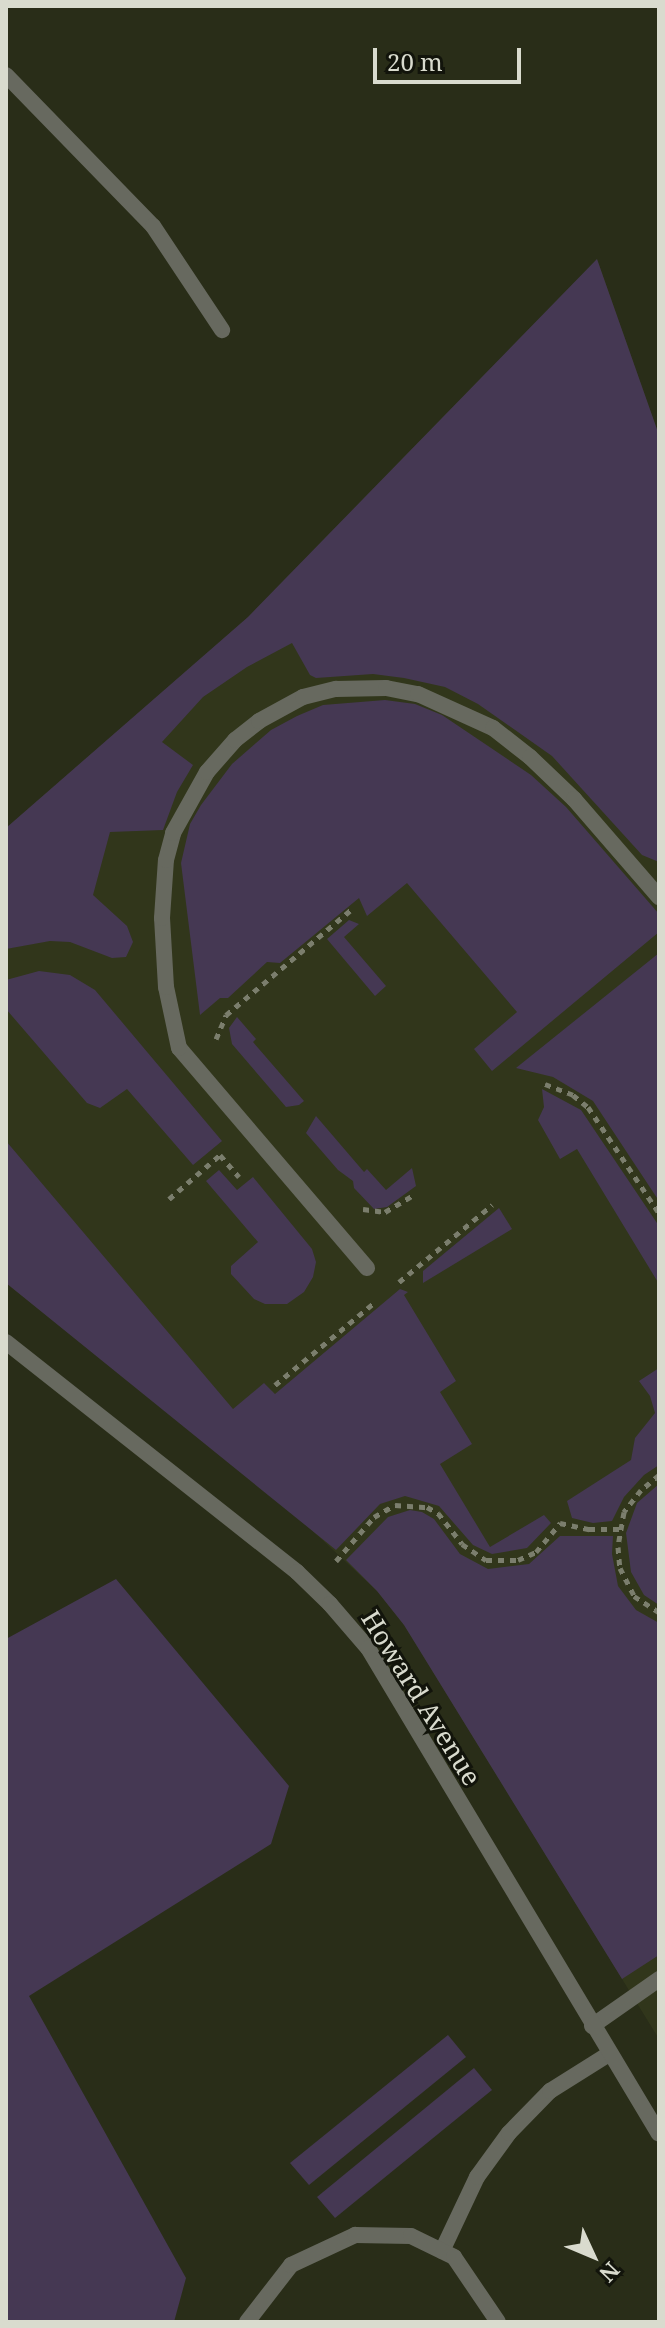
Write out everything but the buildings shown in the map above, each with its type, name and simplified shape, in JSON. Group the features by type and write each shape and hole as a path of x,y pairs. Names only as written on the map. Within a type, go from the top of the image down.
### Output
{"street":[{"path":"6,75 153,226 222,330"},
{"path":"367,1268 179,1048 166,987 162,918 166,860 178,823 207,772 235,740 259,721 303,697 336,689 361,688 386,688 418,694 493,728 530,757 574,799 659,897"},
{"name":"Howard Avenue","path":"6,1342 297,1572 368,1648 659,2134"},
{"path":"592,2026 659,1979"},
{"path":"442,2251 477,2177 509,2133 550,2091 609,2054"},
{"path":"247,2322 291,2265 355,2235 411,2236 454,2257 498,2322"}],"path":[{"path":"220,1048 217,1031 226,1015 352,909"},
{"path":"545,1084 573,1095 588,1107 659,1213"},
{"path":"169,1199 220,1155 239,1177"},
{"path":"355,1205 375,1213 385,1212 412,1196"},
{"path":"659,1475 631,1502 619,1529 619,1557 625,1580 634,1596 659,1612"},
{"path":"336,1561 374,1517 395,1505 427,1507 438,1513 462,1544 486,1560 518,1560 536,1552 560,1523 589,1529 619,1529"}],"shaded area":[{"path":"597,259 659,435 659,2039 404,1625 377,1591 302,1521 6,1283 6,828 248,617"},
{"path":"597,259 659,435 659,862 642,855 552,756 478,704 445,687 404,678 373,674 316,678 310,675 292,643 247,667 203,697 162,742 193,765 177,792 163,830 110,832 93,895 127,926 133,942 126,957 112,958 70,942 50,941 6,949 6,828 248,617"},
{"path":"385,700 415,704 442,715 531,775 566,807 659,914 659,932 492,1071 474,1049 517,1012 407,883 367,916 359,898 280,963 267,962 228,998 220,998 200,1015 181,863 190,824 201,805 232,764 271,730 323,705"},
{"path":"349,920 359,924 344,937 386,986 375,996 327,939"},
{"path":"659,953 659,1201 593,1101 553,1077 516,1068"},
{"path":"39,971 70,975 95,990 222,1141 193,1165 127,1089 100,1108 87,1103 6,1009 6,980"},
{"path":"237,1017 256,1039 253,1042 304,1101 299,1105 286,1107 232,1044 229,1028"},
{"path":"542,1089 581,1110 659,1226 659,1284 577,1149 560,1159 538,1120 544,1107"},
{"path":"316,1116 364,1172 367,1169 386,1190 412,1168 416,1186 387,1207 374,1209 354,1188 353,1181 338,1170 306,1133"},
{"path":"6,1141 233,1409 264,1383 275,1394 400,1289 408,1292 404,1295 456,1381 440,1392 472,1444 440,1464 490,1547 544,1515 551,1523 527,1548 492,1554 473,1545 439,1506 405,1496 380,1504 336,1550 6,1283"},
{"path":"219,1170 237,1190 253,1177 312,1249 316,1262 313,1277 304,1292 287,1304 265,1304 254,1299 231,1274 231,1266 258,1242 206,1181"},
{"path":"499,1208 512,1229 423,1283 423,1271"},
{"path":"659,1368 659,1465 644,1475 624,1497 612,1521 593,1523 572,1518 567,1501 631,1460 635,1438 655,1413 650,1396 639,1381"},
{"path":"659,1484 659,1605 644,1595 631,1572 626,1533 637,1503"},
{"path":"410,1510 434,1519 460,1554 488,1569 529,1564 560,1536 613,1536 612,1554 618,1586 636,1610 659,1623 659,1955 622,1979 404,1625 377,1591 346,1560 388,1517"},
{"path":"116,1579 289,1786 271,1844 29,1996 186,2278 174,2322 6,2322 6,1639"},
{"path":"448,2035 466,2057 309,2185 290,2163"},
{"path":"474,2068 492,2090 335,2218 317,2197"}]}
